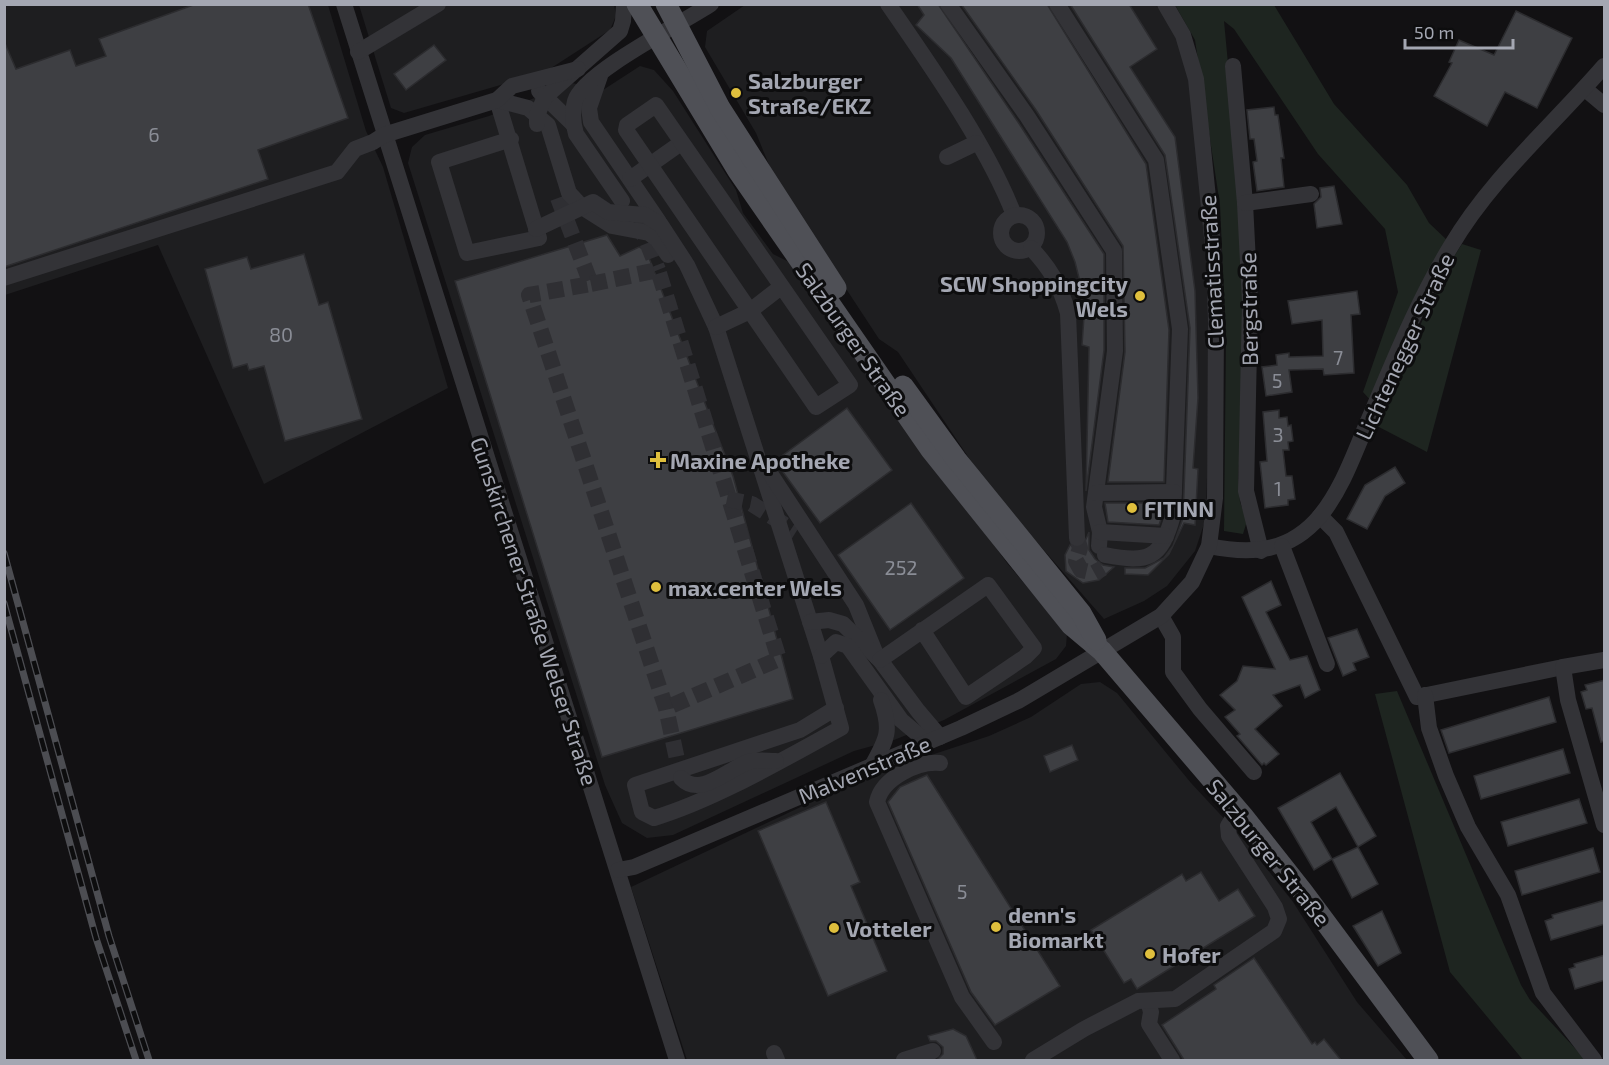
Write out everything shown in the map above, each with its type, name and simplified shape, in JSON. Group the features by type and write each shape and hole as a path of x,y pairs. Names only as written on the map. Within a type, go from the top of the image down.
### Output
{"main road":[{"name":"Salzburger Straße","path":"637,4 738,171 931,450 1071,625 1102,651 1238,810 1303,892 1428,1060"},
{"name":"Salzburger Straße","path":"666,4 720,108 816,259 956,459 1081,612 1102,651"}],"street":[{"name":"Gunskirchener Straße Welser Straße","path":"344,4 677,1060"},
{"path":"358,52 438,4"},
{"path":"558,198 537,130 537,115 545,97 614,38 623,21 624,4"},
{"path":"622,201 576,134 573,124 575,101 582,89 601,74 656,36 711,4"},
{"path":"888,4 976,143 1005,192 1014,215"},
{"path":"948,4 1027,116 1114,250 1115,351 1094,507 1102,550"},
{"path":"1031,248 1051,270 1061,288 1068,313 1079,543 1145,559 1156,552 1166,536 1173,515 1180,329 1156,160 1057,4"},
{"name":"Clematisstraße","path":"1165,4 1183,35 1196,79 1214,257 1215,498 1209,546"},
{"path":"614,38 656,36"},
{"name":"Bergstraße","path":"1233,66 1245,202 1250,323 1246,491 1261,551"},
{"name":"Lichtenegger Straße","path":"1209,546 1241,552 1261,551 1282,546 1294,540 1320,516 1346,474 1416,312 1451,245 1496,182 1605,66"},
{"path":"4,278 337,172 355,149 384,135 497,100 512,86 578,69"},
{"path":"601,74 589,108 591,122 687,265 716,327 750,438 788,533 918,711 933,740"},
{"path":"531,81 573,124"},
{"path":"1585,89 1605,105"},
{"path":"497,100 528,108 548,125 569,193 582,207 612,226 649,233 657,239 681,276 698,289"},
{"path":"497,100 512,139 539,237 467,254 439,162 512,139"},
{"path":"656,105 850,385 816,407 650,166 626,130 627,125 656,105"},
{"path":"630,179 681,143"},
{"path":"947,157 976,143"},
{"path":"1245,202 1311,194"},
{"path":"536,229 593,202 608,212 645,215 661,225"},
{"path":"1014,215 1025,215 1034,222 1038,232 1031,248 1013,250 1003,242 1002,226 1014,215"},
{"path":"716,327 750,310 781,287"},
{"path":"750,438 784,495 856,605 877,654"},
{"path":"1096,493 1174,492"},
{"path":"784,495 788,533 810,622 821,656 836,708 841,728 782,760 674,812 654,818 642,812 635,784 800,729 836,708"},
{"path":"1320,516 1336,532 1421,696 1429,728 1446,776 1468,827 1508,895 1543,993 1594,1060"},
{"path":"1102,550 1166,536"},
{"path":"1102,651 1161,615 1192,582 1209,546"},
{"path":"1282,546 1327,664"},
{"path":"877,654 921,630 988,585 1034,648 1025,657 966,697 921,630"},
{"path":"1161,615 1173,637 1173,672 1200,709 1254,772"},
{"path":"810,622 829,620 843,624 877,654"},
{"path":"821,656 836,642 843,643 907,727 933,740"},
{"name":"Malvenstraße","path":"618,870 634,867 933,740 1036,691 1102,651"},
{"path":"1421,696 1605,660"},
{"path":"1563,667 1568,700 1605,825"},
{"path":"872,766 888,736 887,717 876,689"},
{"path":"681,778 687,784 700,786 749,761 782,760"},
{"path":"940,763 899,773 882,790 876,802 962,997 994,1042"},
{"path":"1033,1060 1093,1024 1138,1001 1175,999 1268,937 1278,925 1275,907 1229,836 1228,826 1238,810"},
{"path":"1149,1001 1151,1012 1149,1024 1172,1060"},
{"path":"904,1060 933,1051"}],"shaded area":[{"path":"614,4 616,16 610,30 545,72 404,113 391,108 359,5"},
{"path":"4,5 328,5 366,131 383,167 448,388 264,484 158,245 5,295"},
{"path":"745,5 1156,5 1172,27 1188,62 1206,253 1210,358 1206,518 1195,551 1167,586 1144,601 1104,619 987,485 898,352 879,339 776,182 756,133 705,47 707,31"},
{"path":"1175,5 1274,5 1334,104 1407,185 1429,223 1448,241 1372,402 1363,392 1398,292 1385,229 1318,154 1234,29 1224,21 1243,223 1247,344 1238,479 1240,502 1247,521 1243,534 1224,531 1226,338 1220,205 1195,40"},
{"path":"640,66 654,70 673,91 736,190 743,213 773,254 789,262 1007,563 1067,634 1066,646 1056,659 944,720 894,740 854,751 673,835 647,838 622,823 605,785 408,163 412,147 425,135 489,116 572,83 603,90"},
{"path":"1462,244 1481,250 1427,452 1377,426 1442,275"},
{"path":"1100,682 1117,693 1191,783 1245,841 1293,902 1357,1002 1407,1060 687,1060 631,887 864,777 989,736 1031,717 1081,684"},
{"path":"1397,691 1521,985 1530,1000 1586,1060 1523,1060 1450,972 1375,694"}],"building":[{"path":"196,4 308,4 348,118 258,150 268,179 4,267 4,41 16,69 70,50 76,66 106,56 99,39"},
{"path":"917,4 938,4 1104,254 1104,350 1086,491 1089,347 1082,345 1085,302 1075,262 1067,242 951,58 916,25 924,15"},
{"path":"961,4 1047,4 1146,164 1169,330 1164,482 1108,482 1125,352 1123,246 1036,110"},
{"path":"1070,4 1129,4 1157,49 1130,67 1175,137 1195,291 1198,398 1193,468 1198,469 1195,525 1184,523 1173,545 1183,518 1190,328 1165,155"},
{"path":"1516,11 1572,38 1537,108 1505,92 1487,126 1434,96 1452,63 1449,62 1459,40 1494,55"},
{"path":"434,45 446,60 406,90 394,74"},
{"path":"1274,107 1275,115 1278,115 1284,158 1281,158 1284,187 1257,191 1253,162 1257,161 1254,139 1250,139 1247,110"},
{"path":"1334,186 1342,224 1317,228 1314,204 1321,197 1320,188"},
{"name":"max.center Wels","path":"607,235 620,256 639,247 646,250 733,476 793,699 602,757 455,281"},
{"path":"304,254 319,305 328,302 362,419 285,441 264,366 249,370 247,364 233,368 205,269 247,257 251,269"},
{"path":"1357,291 1360,314 1351,315 1354,373 1324,375 1323,369 1289,370 1292,392 1266,396 1262,367 1277,365 1276,355 1289,353 1289,357 1323,356 1322,320 1292,324 1288,301"},
{"path":"847,408 892,470 820,523 775,461"},
{"path":"1279,410 1279,418 1287,417 1288,426 1291,425 1293,441 1288,442 1289,450 1283,450 1286,476 1292,476 1295,499 1288,500 1288,505 1265,508 1260,462 1267,461 1263,412"},
{"path":"1395,467 1405,483 1385,496 1367,529 1347,519 1365,485"},
{"path":"911,503 964,578 890,630 838,555"},
{"path":"1105,503 1163,503 1163,513 1159,525 1108,522"},
{"path":"1089,532 1089,550 1095,559 1103,565 1114,567 1099,580 1083,583 1066,571 1065,555 1070,545 1077,548 1083,546"},
{"path":"1173,546 1169,554 1148,575 1125,574 1125,568 1145,568 1164,558"},
{"path":"1271,581 1281,605 1266,612 1290,660 1307,656 1320,690 1305,698 1300,685 1273,695 1282,706 1255,729 1279,754 1266,765 1264,763 1262,765 1237,736 1240,734 1225,717 1235,710 1220,695 1237,681 1243,666 1275,669 1242,597"},
{"path":"1357,629 1369,657 1353,663 1356,670 1343,676 1328,638"},
{"path":"1605,680 1605,741 1601,742 1592,708 1586,709 1581,692 1587,690 1585,685"},
{"path":"1549,697 1556,722 1449,753 1441,730"},
{"path":"1072,745 1078,760 1050,772 1044,756"},
{"path":"1563,749 1570,773 1481,799 1474,776"},
{"path":"1340,773 1376,836 1358,847 1336,807 1311,822 1332,859 1314,870 1278,808"},
{"path":"927,775 1060,986 995,1025 971,992 888,802 900,787"},
{"path":"1579,799 1587,823 1508,846 1501,822"},
{"name":"Votteler","path":"826,802 860,882 851,886 887,971 828,996 758,831"},
{"path":"1358,847 1378,884 1352,898 1332,859"},
{"path":"1593,848 1600,872 1522,895 1515,871"},
{"name":"Hofer","path":"1201,872 1219,901 1238,889 1255,916 1137,989 1131,979 1124,983 1091,930 1182,874 1186,881"},
{"path":"1605,900 1605,924 1551,940 1545,921 1553,918 1552,915"},
{"path":"1382,911 1401,953 1378,966 1353,926"},
{"path":"1605,955 1605,980 1575,989 1569,969 1575,967 1574,964"},
{"path":"1254,958 1312,1044 1315,1042 1317,1045 1324,1039 1341,1060 1184,1060 1162,1025 1216,989 1214,985"},
{"path":"953,1029 966,1036 977,1060 937,1060 943,1054 943,1047 936,1041 930,1041 928,1036"}],"tunnel":[{"path":"558,198 591,284 529,295 666,708 681,778"},
{"path":"636,222 645,237 658,270"},
{"path":"591,284 658,270 779,659 666,708"},
{"path":"727,499 752,504 796,532"},
{"path":"1077,538 1080,548 1076,561 1081,570 1094,573 1103,568"}],"railway":[{"path":"4,553 109,936 149,1060"},
{"path":"4,603 96,938 136,1060"}],"place":[{"name":"Salzburger Straße/EKZ","path":"736,93"},
{"name":"SCW Shoppingcity Wels","path":"1140,296"},
{"name":"Maxine Apotheke","path":"658,460"},
{"name":"FITINN","path":"1132,508"},
{"name":"max.center Wels","path":"656,587"},
{"name":"denn's Biomarkt","path":"996,927"},
{"name":"Votteler","path":"834,928"},
{"name":"Hofer","path":"1150,954"}]}
